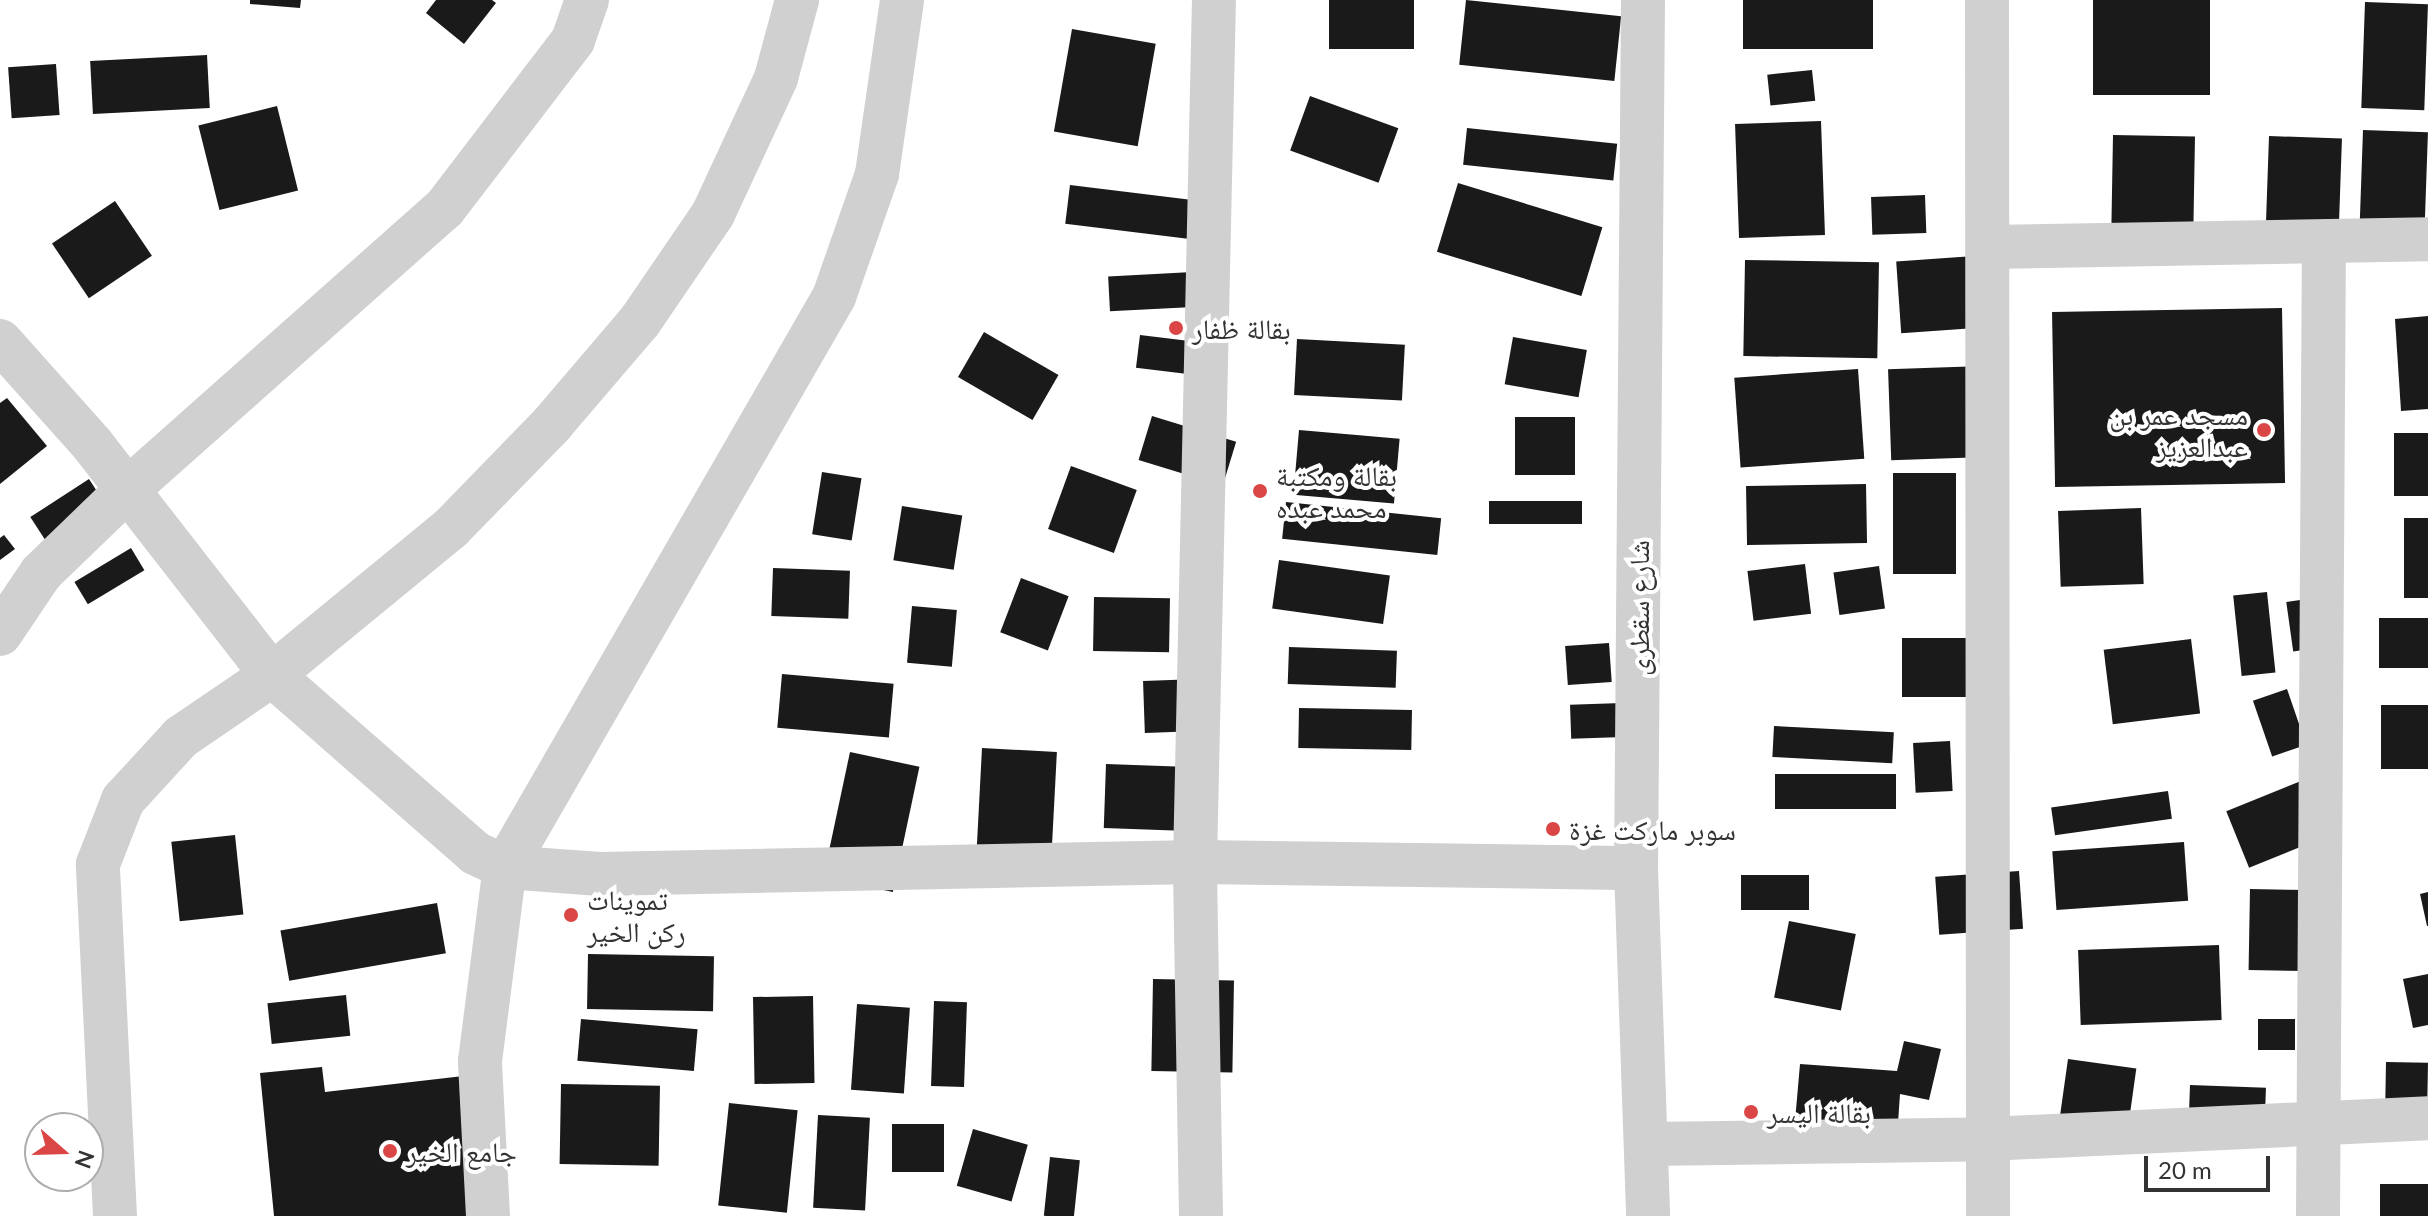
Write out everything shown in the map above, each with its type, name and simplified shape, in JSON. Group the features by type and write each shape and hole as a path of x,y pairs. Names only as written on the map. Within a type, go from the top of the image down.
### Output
{"street":[{"path":"0,634 41,573 127,490 444,209 573,40 587,0"},
{"path":"115,1216 98,864 123,800 181,737 272,675 451,528 552,424 640,321 713,214 776,78 797,0"},
{"path":"488,1216 480,1061 505,867 834,297 877,174 902,0"},
{"path":"1201,1216 1195,862 1214,0"},
{"name":"شارع سقطرى","path":"1643,0 1636,868 1648,1216"},
{"path":"1987,0 1988,1216"},
{"path":"1988,247 2428,239"},
{"path":"2318,1216 2324,243"},
{"path":"0,341 127,490 272,675 475,853 505,867 600,874 1195,862 1636,868"},
{"path":"1647,1144 1988,1139 2428,1118"}],"building":[{"path":"250,0 301,0 300,8 250,4"},
{"path":"436,0 492,0 496,3 464,44 426,13"},
{"path":"1329,0 1414,0 1414,49 1329,49"},
{"path":"1466,0 1621,16 1614,81 1459,65"},
{"path":"1743,0 1873,0 1873,49 1743,49"},
{"path":"2093,0 2210,0 2210,95 2093,95"},
{"path":"2365,2 2428,4 2424,110 2361,108"},
{"path":"1072,29 1156,44 1138,146 1054,131"},
{"path":"207,55 210,108 93,114 90,61"},
{"path":"56,64 60,115 12,118 8,67"},
{"path":"1812,70 1815,101 1770,106 1767,75"},
{"path":"1310,96 1398,128 1378,183 1290,151"},
{"path":"277,106 298,190 219,210 198,126"},
{"path":"1821,121 1825,235 1739,238 1735,124"},
{"path":"1467,128 1617,144 1613,181 1463,165"},
{"path":"2363,130 2428,132 2424,236 2359,234"},
{"path":"2113,135 2195,136 2193,226 2111,225"},
{"path":"2269,136 2342,139 2338,256 2265,254"},
{"path":"1458,183 1602,227 1581,296 1437,252"},
{"path":"1070,185 1215,203 1210,242 1065,224"},
{"path":"1925,195 1926,233 1872,235 1871,197"},
{"path":"115,201 152,256 89,298 52,243"},
{"path":"1974,256 1979,328 1901,333 1896,261"},
{"path":"1745,260 1879,262 1877,358 1743,356"},
{"path":"1211,271 1213,306 1110,311 1108,276"},
{"path":"2282,308 2285,483 2055,487 2052,312"},
{"path":"2428,316 2428,409 2401,411 2395,319"},
{"path":"984,332 1058,375 1032,420 958,377"},
{"path":"1140,335 1222,345 1218,378 1136,368"},
{"path":"1513,337 1587,350 1579,397 1505,384"},
{"path":"1297,339 1405,345 1402,401 1294,395"},
{"path":"1983,366 1986,457 1891,460 1888,369"},
{"path":"1858,369 1864,459 1741,467 1734,378"},
{"path":"7,398 47,446 0,484 0,403"},
{"path":"1152,416 1236,442 1223,486 1139,460"},
{"path":"1515,417 1575,417 1575,475 1515,475"},
{"path":"1299,430 1400,439 1394,504 1293,495"},
{"path":"2394,433 2428,433 2428,496 2394,496"},
{"path":"1071,466 1137,490 1114,553 1048,529"},
{"path":"822,472 862,478 852,540 812,534"},
{"path":"1893,473 1956,473 1956,574 1893,574"},
{"path":"89,479 116,521 58,559 30,517"},
{"path":"1866,484 1867,543 1747,545 1746,486"},
{"path":"1489,501 1582,501 1582,524 1489,524"},
{"path":"1286,502 1441,518 1437,555 1282,539"},
{"path":"902,506 962,516 954,570 893,560"},
{"path":"2141,508 2144,584 2061,587 2058,511"},
{"path":"2404,518 2428,518 2428,598 2404,598"},
{"path":"4,535 15,549 0,560 0,538"},
{"path":"131,548 144,570 88,604 74,582"},
{"path":"1279,560 1390,576 1383,624 1272,609"},
{"path":"1805,564 1811,614 1754,621 1747,571"},
{"path":"1879,566 1885,609 1839,615 1833,572"},
{"path":"773,568 850,571 848,619 771,616"},
{"path":"1021,578 1069,596 1048,650 1000,632"},
{"path":"2267,592 2275,673 2242,676 2233,596"},
{"path":"1094,597 1170,598 1169,652 1093,651"},
{"path":"2314,598 2321,648 2293,651 2286,602"},
{"path":"912,606 957,610 952,667 907,663"},
{"path":"2379,618 2428,618 2428,668 2379,668"},
{"path":"1902,638 1980,638 1980,697 1902,697"},
{"path":"2191,639 2200,713 2113,724 2104,650"},
{"path":"1609,643 1612,682 1568,685 1565,646"},
{"path":"1289,647 1397,651 1396,688 1288,684"},
{"path":"782,674 894,684 889,738 777,728"},
{"path":"1198,679 1200,731 1145,733 1143,681"},
{"path":"2287,689 2306,745 2272,757 2253,701"},
{"path":"1622,703 1623,737 1571,739 1570,705"},
{"path":"2381,705 2428,705 2428,769 2381,769"},
{"path":"1299,708 1412,710 1411,750 1298,748"},
{"path":"1774,726 1894,732 1892,763 1772,757"},
{"path":"1950,741 1953,791 1916,793 1913,743"},
{"path":"982,748 1057,752 1052,852 977,848"},
{"path":"850,752 919,767 893,892 823,877"},
{"path":"1106,764 1204,767 1202,831 1104,828"},
{"path":"1775,774 1896,774 1896,809 1775,809"},
{"path":"2306,779 2329,836 2249,868 2226,811"},
{"path":"2168,791 2172,819 2055,835 2051,807"},
{"path":"235,835 243,915 180,921 171,842"},
{"path":"2184,842 2188,901 2056,910 2052,851"},
{"path":"2019,871 2023,929 1939,935 1935,877"},
{"path":"1741,875 1809,875 1809,910 1741,910"},
{"path":"2250,889 2313,890 2312,971 2249,970"},
{"path":"2428,892 2428,926 2427,926 2420,894"},
{"path":"437,903 446,953 289,981 280,931"},
{"path":"1789,921 1856,934 1841,1011 1774,998"},
{"path":"2219,945 2222,1020 2081,1025 2078,950"},
{"path":"588,954 714,956 713,1011 587,1009"},
{"path":"2428,974 2428,1025 2413,1028 2403,979"},
{"path":"1153,979 1234,980 1232,1072 1151,1071"},
{"path":"346,995 350,1036 272,1044 267,1003"},
{"path":"813,996 815,1083 755,1084 753,997"},
{"path":"934,1001 967,1002 964,1087 931,1086"},
{"path":"857,1004 910,1008 904,1093 851,1090"},
{"path":"581,1019 698,1029 694,1071 577,1061"},
{"path":"2258,1019 2295,1019 2295,1050 2258,1050"},
{"path":"1904,1041 1941,1049 1929,1100 1900,1094 1896,1152 1793,1144 1800,1064 1897,1071"},
{"path":"2068,1059 2136,1069 2127,1134 2059,1124"},
{"path":"2386,1062 2428,1063 2427,1115 2385,1114"},
{"path":"322,1067 325,1092 472,1075 486,1216 274,1216 260,1073"},
{"path":"561,1084 660,1086 659,1166 560,1164"},
{"path":"2190,1085 2266,1088 2264,1140 2188,1137"},
{"path":"729,1103 798,1110 787,1213 718,1205"},
{"path":"818,1115 870,1118 865,1211 813,1208"},
{"path":"892,1124 944,1124 944,1172 892,1172"},
{"path":"973,1129 1028,1145 1012,1201 957,1186"},
{"path":"1050,1157 1080,1160 1074,1216 1044,1216"},
{"path":"2380,1184 2428,1184 2428,1216 2380,1216"}],"place":[{"name":"بقالة ظفار","path":"1176,328"},
{"name":"مسجد عمر بن عبدالعزيز","path":"2264,430"},
{"name":"بقالة ومكتبة محمد عبده","path":"1260,491"},
{"name":"سوبر ماركت غزة","path":"1553,829"},
{"name":"تموينات ركن الخير","path":"571,915"},
{"name":"بقالة اليسر","path":"1751,1112"},
{"name":"جامع الخير","path":"390,1151"}]}
